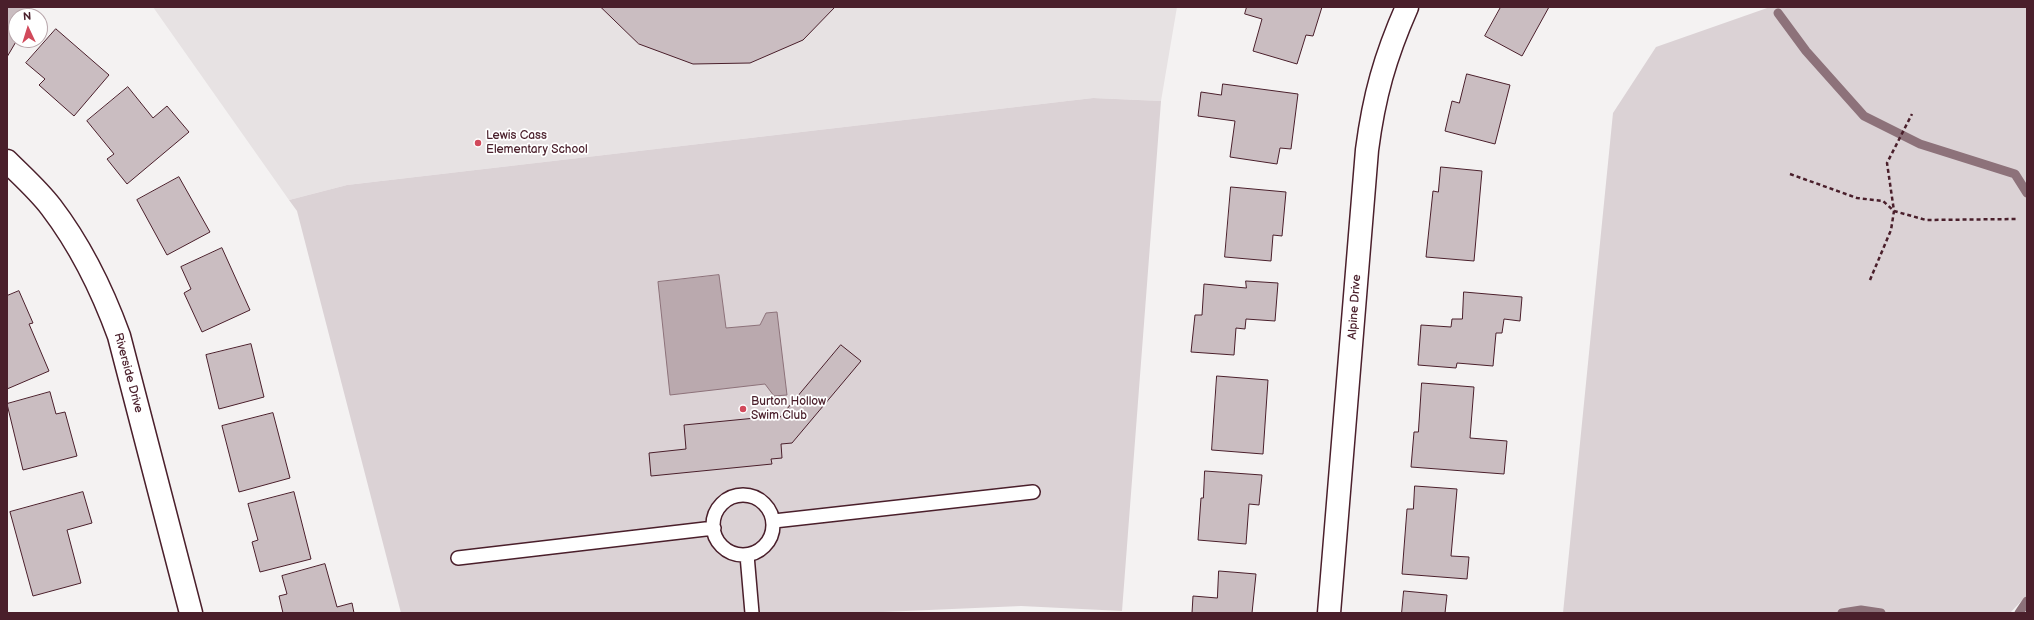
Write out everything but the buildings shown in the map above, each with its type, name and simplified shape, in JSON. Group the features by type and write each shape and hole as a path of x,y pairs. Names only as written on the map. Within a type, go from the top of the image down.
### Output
{"street":[{"name":"Alpine Drive","path":"1329,613 1367,150 1372,109 1379,80 1407,7"},
{"name":"Riverside Drive","path":"7,161 51,208 70,236 108,306 119,336 191,613"}],"lane":[{"path":"774,521 1033,492"},
{"path":"740,495 752,496 762,501 770,510 774,521 773,533 767,543 758,551 747,555 735,554 725,549 717,540 714,528 714,517 720,506 729,499 740,495"},
{"path":"458,558 714,528"},
{"path":"747,555 752,613"}],"path":[{"path":"1870,280 1890,230 1894,211 1887,163 1912,114"},
{"path":"1790,174 1858,198 1883,202 1894,211 1926,220 2016,219"}],"shaded area":[{"name":"Lewis Cass Elementary School","path":"153,7 1177,7 1161,101 1093,98 347,185 289,200"},
{"path":"1770,7 2027,7 2027,595 2010,613 1563,613 1613,113 1656,47"},
{"name":"Burton Hollow Swim Club","path":"1093,98 1161,101 1122,611 1021,606 860,613 401,613 297,211 289,200 347,185"},
{"path":"719,275 726,328 760,325 766,313 777,312 787,395 774,396 765,384 670,395 658,282"}],"waterway":[{"path":"1778,13 1806,51 1864,116 1920,144 2015,174 2027,193"},
{"path":"2019,613 2027,601"},
{"path":"1842,613 1861,610 1881,613"}],"place":[{"name":"Lewis Cass Elementary School","path":"478,143"},
{"name":"Burton Hollow Swim Club","path":"743,409"}]}
